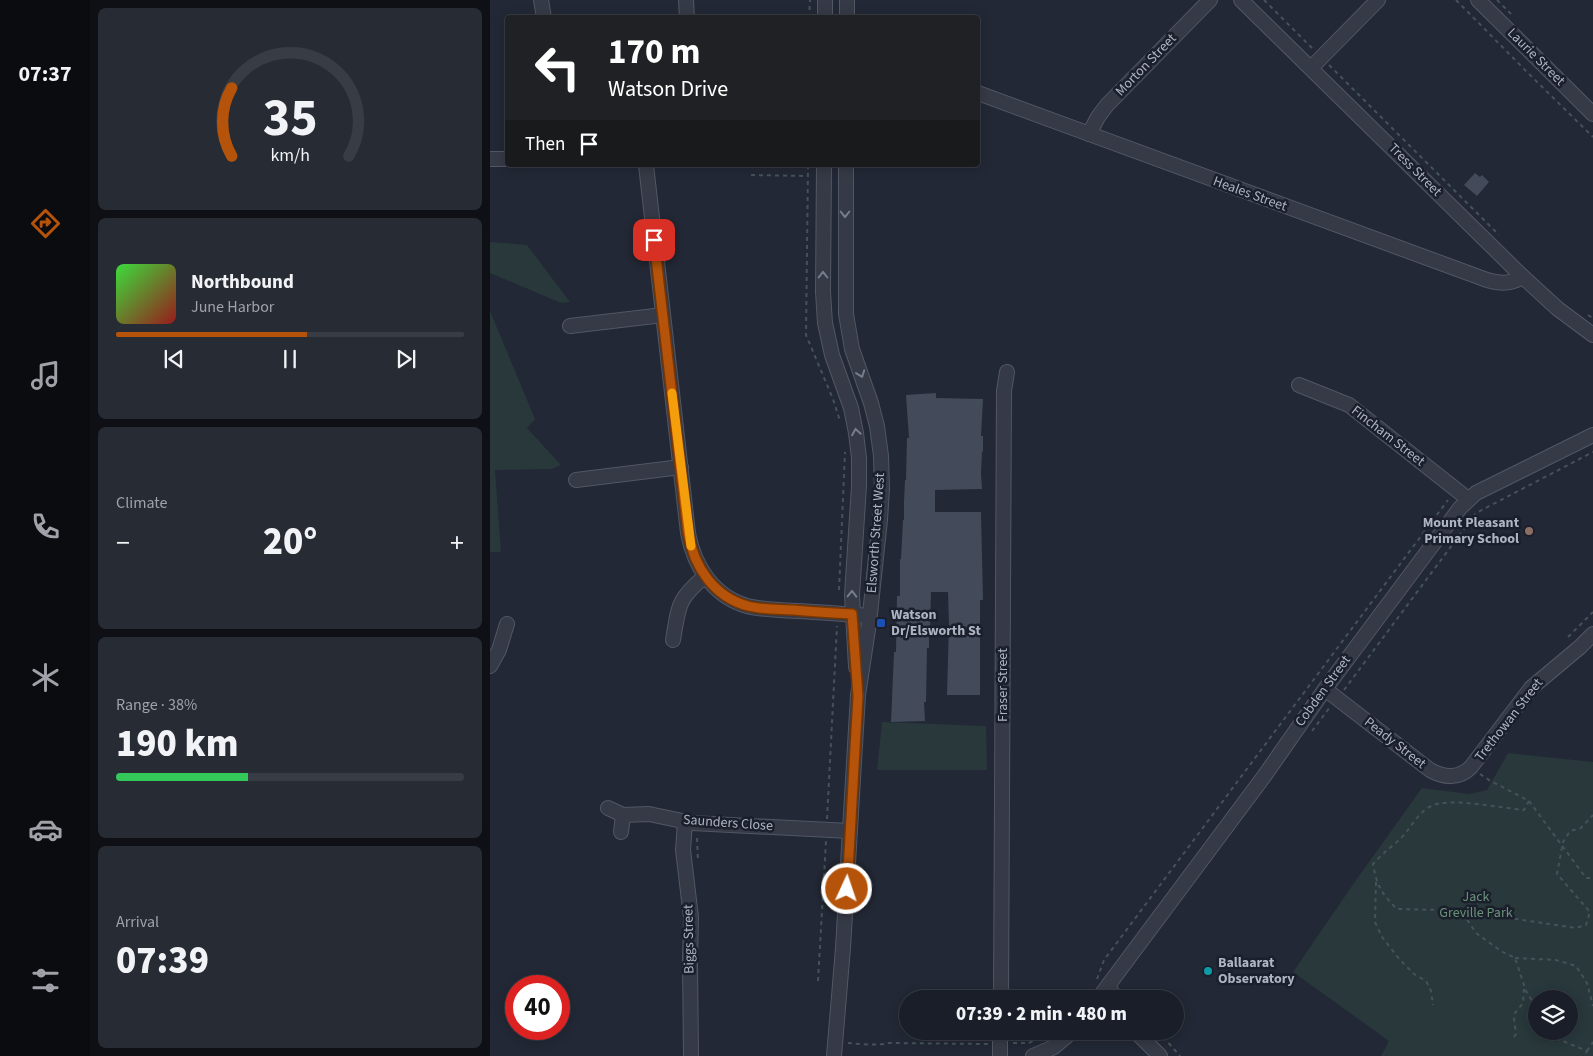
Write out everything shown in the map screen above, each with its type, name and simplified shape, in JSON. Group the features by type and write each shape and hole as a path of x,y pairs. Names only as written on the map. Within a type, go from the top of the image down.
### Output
{"street":[{"path":"541,0 544,15"},
{"path":"686,0 687,15"},
{"path":"825,0 825,15"},
{"path":"847,0 847,15"},
{"name":"Morton Street","path":"1089,134 1107,105 1210,0"},
{"name":"Tress Street","path":"1241,0 1523,277 1558,309 1593,335"},
{"path":"1311,68 1378,0"},
{"name":"Laurie Street","path":"1478,0 1593,114"},
{"name":"Heales Street","path":"980,95 1488,280 1507,283 1523,277"},
{"path":"490,159 505,159"},
{"path":"646,167 690,540 697,564 719,591 733,600 748,606 870,616"},
{"name":"Elsworth Street West","path":"824,167 823,292 825,323 832,355 851,408 859,458 859,486 852,585 852,614 858,696"},
{"name":"Elsworth Street West","path":"834,1049 842,968 858,696 870,616 881,502 881,456 874,414 852,349 846,314 846,167"},
{"path":"570,326 663,315"},
{"name":"Fraser Street","path":"1001,990 1004,391 1007,372"},
{"name":"Fincham Street","path":"1299,385 1349,405 1468,499"},
{"name":"Cobden Street","path":"1106,990 1265,775 1325,689 1448,522 1468,499 1593,435"},
{"path":"576,480 681,467"},
{"path":"673,640 681,600 705,576"},
{"path":"490,666 499,650 507,624"},
{"name":"Trethowan Street","path":"1471,767 1531,688 1593,634"},
{"name":"Peady Street","path":"1325,689 1435,773 1443,776 1461,775 1471,767"},
{"name":"Saunders Close","path":"608,808 623,815 649,814 685,822 850,831"},
{"path":"621,832 623,815"},
{"name":"Biggs Street","path":"685,822 683,850 691,917 691,1056"},
{"path":"1033,1056 1054,1047 1062,1040"},
{"path":"1145,1040 1160,1056"},
{"path":"1148,1040 1160,1056"}],"path":[{"path":"809,15 810,0"},
{"path":"1264,0 1505,240"},
{"path":"1456,0 1593,137"},
{"path":"808,167 806,335 841,423"},
{"path":"751,175 808,176"},
{"path":"1582,310 1593,318"},
{"path":"818,982 845,447"},
{"path":"1343,692 1476,513 1593,452"},
{"path":"1568,637 1593,612"},
{"path":"1471,767 1489,780 1529,801 1586,878 1593,878"},
{"path":"1433,1005 1426,981 1414,974 1400,960 1382,937 1375,922 1376,880 1373,864 1384,851 1398,841 1417,817 1431,806 1454,802 1524,810 1529,801"},
{"path":"1376,880 1384,896 1397,910 1441,910 1476,913 1576,928 1586,925 1590,912 1557,874 1562,846 1570,831 1581,828 1593,815"},
{"path":"1459,912 1476,933 1501,951 1515,958 1556,960 1576,966 1587,983 1593,1006"},
{"path":"1515,958 1528,994"},
{"path":"1514,1037 1516,1034 1515,1013 1523,1003 1524,987"},
{"path":"834,1049 859,1044 883,1044 889,1042 1000,1044 1029,1043 1035,1040"},
{"path":"1166,1040 1180,1056"},
{"path":"1560,1040 1587,1051"},
{"path":"1585,1056 1593,1042"}],"green space":[{"path":"490,242 527,245 570,302 561,303 490,273"},
{"path":"490,311 535,419 527,428 561,465 552,469 495,470 501,552 490,552"},
{"path":"882,722 986,726 987,770 877,770"},
{"name":"Jack Greville Park","path":"1508,753 1593,762 1593,1056 1381,1056 1389,1041 1293,972 1422,788 1469,794 1487,790"}],"building":[{"path":"1475,173 1480,177 1482,175 1489,182 1477,196 1464,185"},
{"path":"936,393 936,398 983,399 981,436 983,436 982,489 935,490 935,512 981,512 983,600 980,600 980,695 947,695 948,592 931,592 926,702 924,702 925,721 891,722 894,652 896,652 897,596 900,596 900,559 904,520 907,438 909,438 906,395"}],"slow traffic":[{"path":"672,393 691,546"}],"place":[{"name":"Mount Pleasant Primary School","path":"1529,531"},
{"name":"Watson Dr/Elsworth St","path":"881,623"},
{"name":"Ballaarat Observatory","path":"1208,971"}],"route":[{"path":"654,240 688,533 697,564 709,582 719,591 733,600 748,606 852,614 858,696 847,889"}]}
